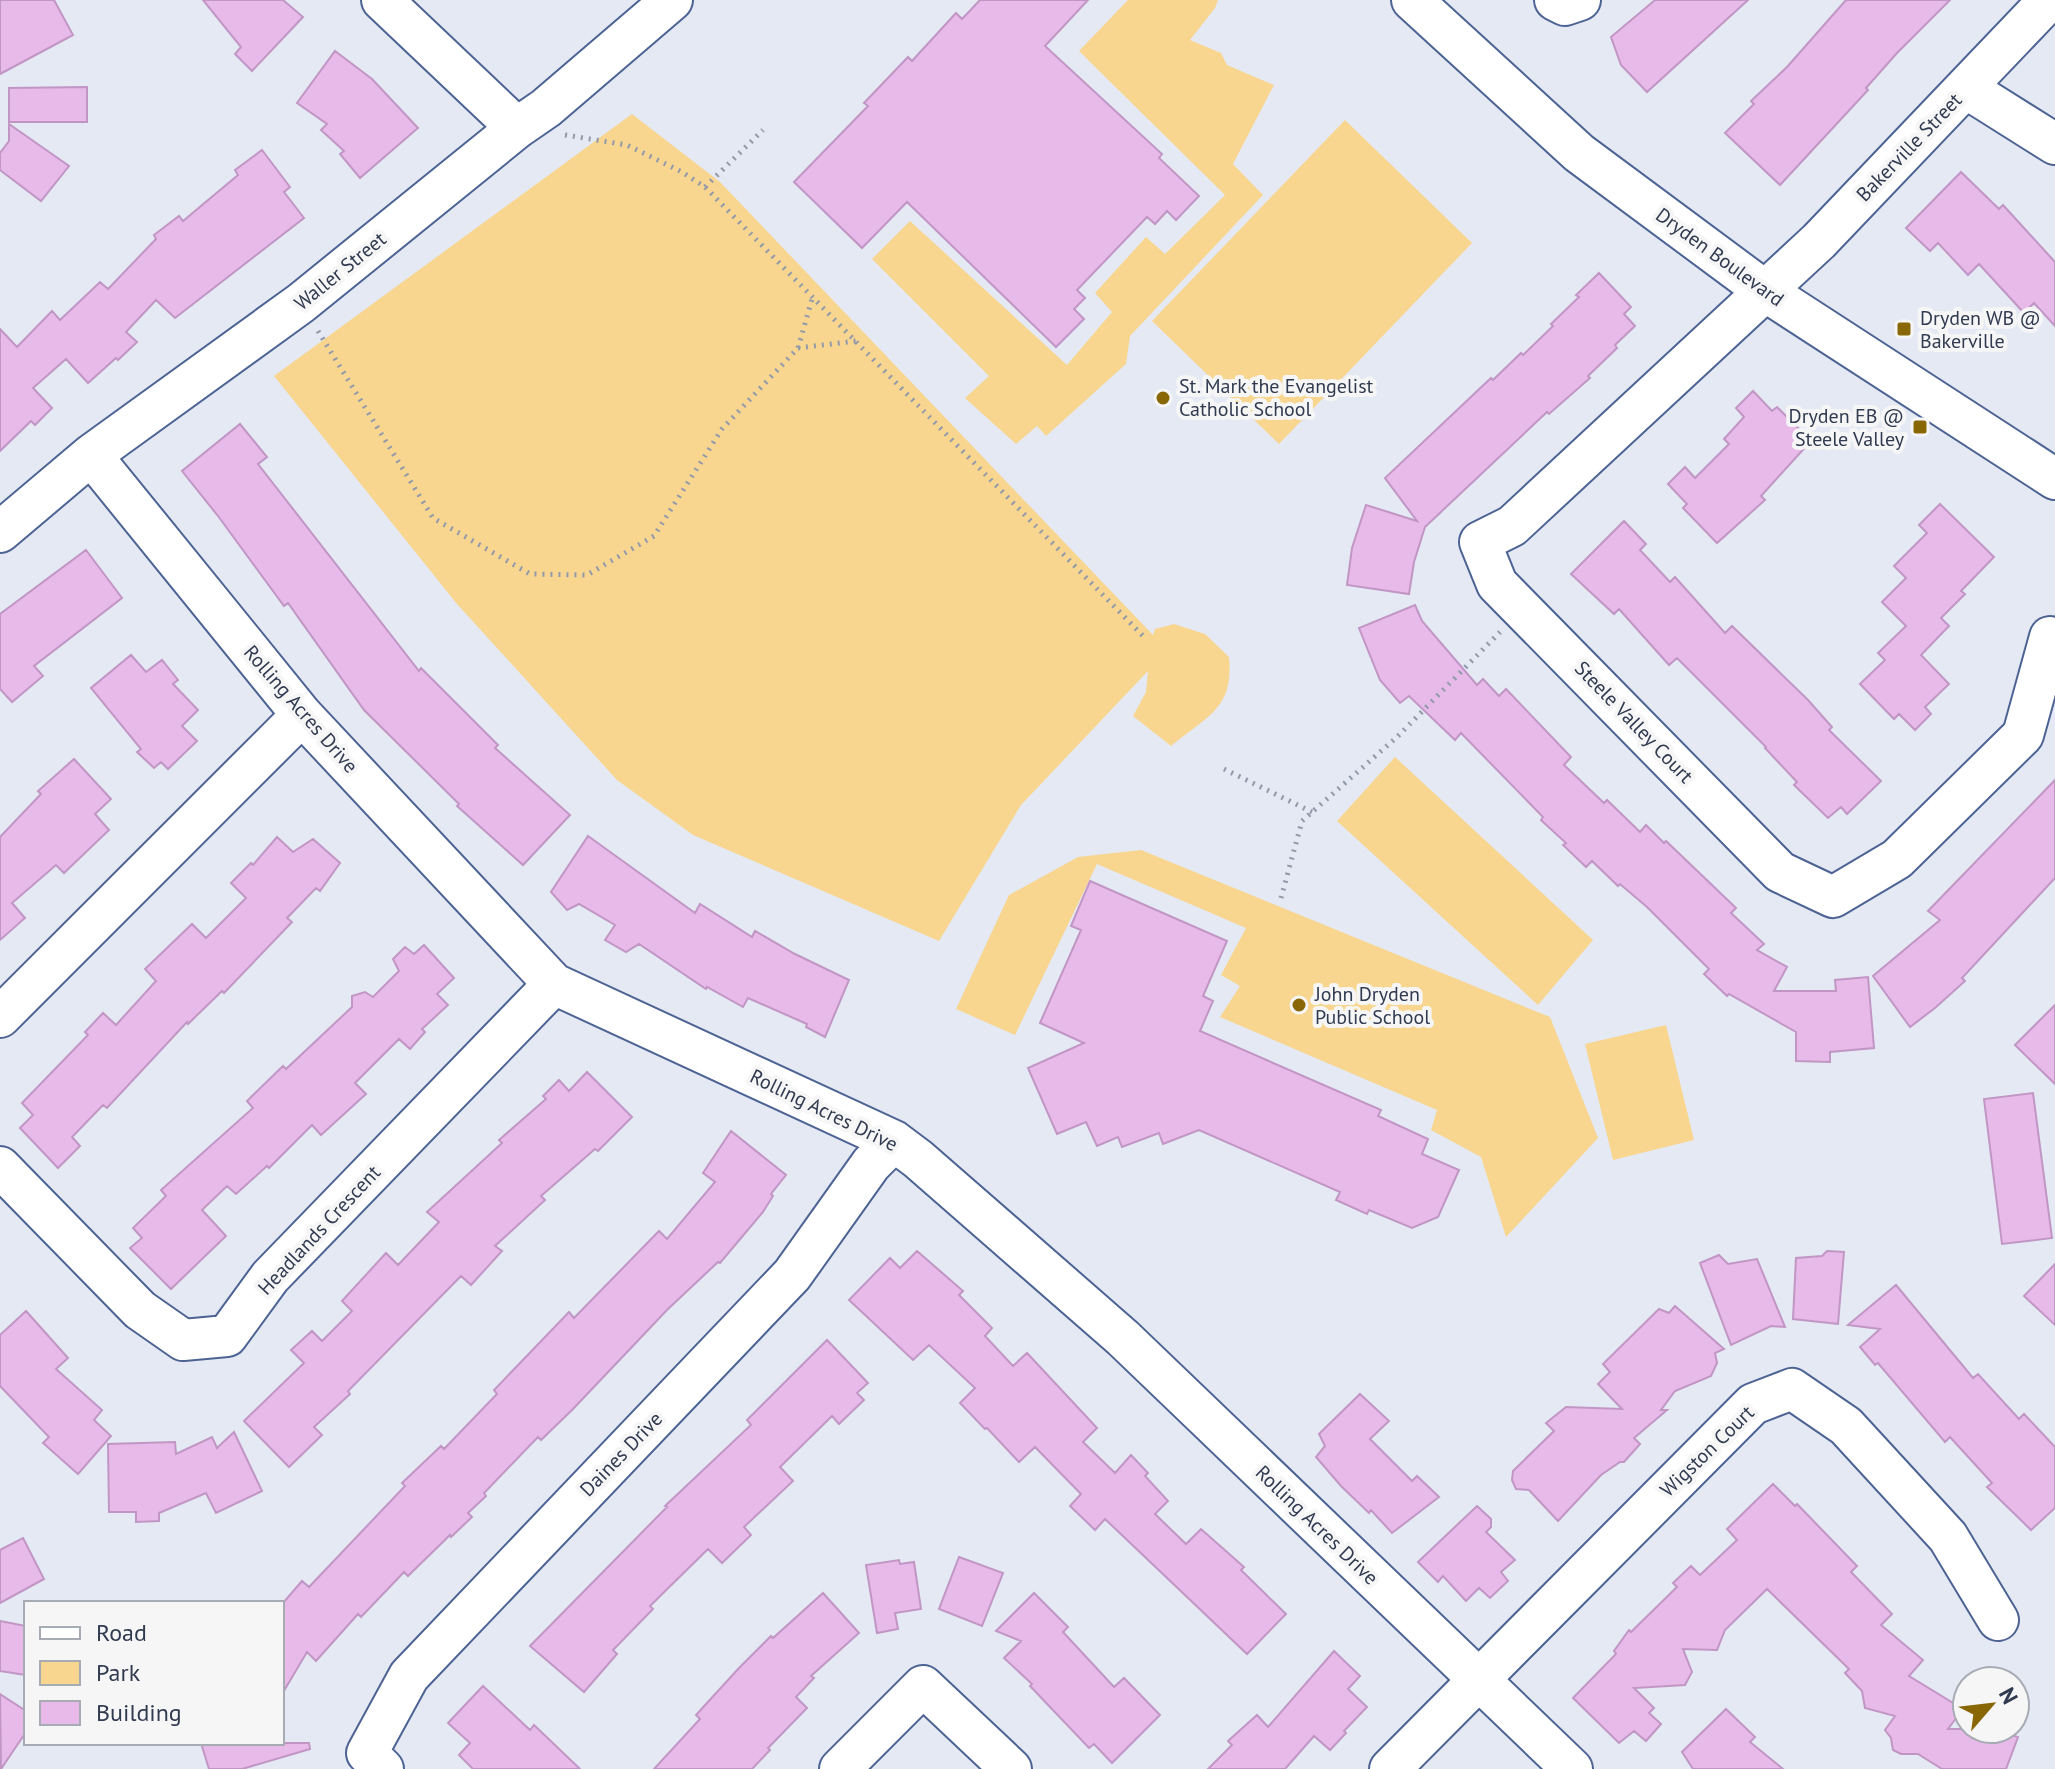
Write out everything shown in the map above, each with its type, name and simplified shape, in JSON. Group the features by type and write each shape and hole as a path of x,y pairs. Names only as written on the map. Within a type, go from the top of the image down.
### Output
{"street":[{"path":"382,0 517,128"},
{"name":"Waller Street","path":"0,532 91,455 301,303 517,128 546,108 672,0"},
{"name":"Dryden Boulevard","path":"1412,0 1579,153 1765,291 2055,479"},
{"path":"1555,0 1565,5 1580,0"},
{"name":"Bakerville Street","path":"1765,291 1819,241 2049,0"},
{"path":"1966,88 2055,144"},
{"name":"Steele Valley Court","path":"1765,291 1512,526 1480,542 1497,584 1780,872 1833,897 1897,859 2023,735 2050,637"},
{"name":"Rolling Acres Drive","path":"91,455 302,715 554,984 894,1141 918,1159 1123,1338 1572,1769"},
{"path":"0,1017 302,715"},
{"name":"Headlands Crescent","path":"0,1167 140,1310 183,1340 227,1336 270,1277 554,984"},
{"name":"Daines Drive","path":"383,1769 367,1753 409,1676 792,1275 871,1164 894,1141"},
{"name":"Wigston Court","path":"1477,1680 1753,1404 1792,1389 1846,1426 1948,1537 1998,1620"},
{"path":"1390,1769 1477,1680"},
{"path":"840,1769 923,1686 1011,1769"}],"path":[{"path":"517,128 627,145 705,187 1145,638"},
{"path":"705,187 763,130"},
{"path":"301,303 433,518 530,574 587,575 654,536 722,429 798,348 812,299"},
{"path":"798,348 857,341"},
{"path":"1281,898 1302,821 1397,737 1523,608"},
{"path":"1224,769 1312,812"}],"green space":[{"path":"1128,0 1218,0 1190,40 1221,53 1227,65 1274,85 1233,164 1263,195 1130,336 1126,364 1046,436 1037,426 1016,444 965,398 989,376 872,259 910,221 1067,365 1112,312 1095,293 1146,237 1165,254 1225,195 1079,51"},
{"path":"632,114 720,182 1153,635 1155,629 1174,624 1205,634 1229,657 1227,689 1222,700 1215,710 1171,746 1133,716 1146,692 1148,671 1021,805 939,941 693,835 617,780 457,604 274,376"},
{"path":"1345,120 1472,243 1279,444 1152,321"},
{"path":"1395,757 1593,940 1538,1005 1337,821"},
{"path":"1141,850 1550,1017 1598,1138 1506,1237 1481,1157 1431,1130 1437,1110 1220,1017 1240,986 1221,975 1246,928 1097,864 1015,1035 956,1009 1009,895 1078,857"},
{"path":"1666,1025 1694,1140 1613,1160 1585,1044"}],"building":[{"path":"0,0 54,0 73,35 0,74"},
{"path":"203,0 283,0 303,17 252,71 235,54 241,47"},
{"path":"980,0 1088,0 1045,46 1162,154 1159,158 1199,196 1176,220 1167,211 1155,224 1147,217 1077,290 1085,298 1074,309 1084,319 1056,347 907,202 862,248 794,182 868,106 864,103 908,57 912,61 956,13 962,19"},
{"path":"1655,0 1748,0 1647,92 1621,65 1611,37"},
{"path":"1846,0 1950,0 1897,53 1866,88 1868,90 1780,185 1725,133"},
{"path":"335,51 372,79 418,128 360,178 340,154 344,151 321,130 327,124 297,103"},
{"path":"87,87 87,122 9,122 9,88"},
{"path":"9,124 69,166 41,201 0,170 0,153 9,141"},
{"path":"262,150 290,187 284,192 304,218 175,318 156,300 126,332 137,342 88,383 66,359 33,388 52,408 35,425 31,421 0,451 0,329 17,347 52,311 60,320 100,282 108,289 156,239 154,235 179,216 183,221 238,175 235,170"},
{"path":"1961,172 1999,209 2003,205 2055,262 2055,326 2034,303 2024,313 1979,264 1968,275 1938,243 1930,251 1906,228"},
{"path":"1599,273 1631,307 1624,314 1635,326 1588,376 1590,378 1549,414 1547,412 1425,527 1414,562 1409,594 1347,585 1352,548 1366,505 1417,521 1385,478 1491,378 1493,380 1521,353 1523,355"},
{"path":"1753,391 1772,411 1777,407 1811,441 1761,496 1765,500 1717,543 1683,508 1687,504 1668,484 1685,467 1695,478 1729,444 1724,439 1744,417 1736,408"},
{"path":"240,424 267,457 258,464 419,671 421,668 498,745 495,748 570,815 523,865 457,806 459,804 364,710 288,603 284,606 182,471"},
{"path":"1940,504 1994,557 1961,591 1965,594 1941,618 1949,626 1921,655 1949,684 1925,707 1931,714 1915,730 1899,714 1894,719 1860,684 1885,660 1878,653 1906,626 1882,602 1906,578 1894,566 1927,533 1919,525"},
{"path":"1624,521 1646,544 1640,550 1670,582 1675,577 1725,633 1732,626 1808,700 1832,727 1829,730 1881,781 1847,814 1841,807 1828,818 1794,785 1797,782 1766,747 1677,658 1669,665 1619,609 1614,614 1571,574"},
{"path":"86,550 122,598 34,666 43,676 12,702 0,689 0,614"},
{"path":"1415,605 1422,621 1477,685 1483,679 1499,696 1506,689 1571,757 1564,765 1640,832 1646,825 1664,843 1666,841 1736,908 1731,913 1764,944 1757,950 1787,967 1774,991 1836,991 1835,980 1868,977 1874,1048 1830,1052 1830,1062 1796,1061 1796,1032 1729,994 1727,996 1704,974 1709,969 1647,907 1620,884 1618,886 1592,861 1586,867 1563,845 1566,843 1541,820 1543,817 1461,733 1455,740 1409,696 1400,703 1380,680 1359,628"},
{"path":"131,655 146,672 162,660 178,680 173,684 198,710 182,726 197,741 168,769 161,762 154,768 137,752 141,749 91,688"},
{"path":"74,759 111,799 95,814 109,830 64,873 56,865 12,903 25,918 0,940 0,837 41,794 38,791"},
{"path":"2055,780 2055,878 1962,978 1965,981 1910,1027 1873,976 1940,920 1928,911"},
{"path":"588,836 695,913 700,904 752,937 755,931 849,980 825,1037 806,1027 807,1024 748,998 743,1007 706,989 639,944 626,952 605,940 615,925 579,904 567,910 551,892"},
{"path":"277,837 293,852 313,839 340,863 320,891 316,888 287,918 292,922 224,993 222,991 187,1022 107,1108 103,1105 72,1137 80,1146 58,1168 20,1128 33,1115 22,1103 88,1035 85,1032 103,1013 116,1025 156,981 145,969 192,924 206,938 246,898 231,883 251,863 253,865"},
{"path":"1090,881 1227,941 1203,996 1213,1001 1200,1031 1381,1110 1378,1116 1428,1139 1422,1154 1459,1170 1438,1217 1412,1228 1369,1210 1367,1214 1336,1200 1340,1192 1199,1130 1163,1144 1159,1133 1122,1147 1118,1137 1097,1146 1086,1122 1057,1134 1028,1068 1084,1043 1040,1023 1081,930 1071,926"},
{"path":"424,945 454,978 437,994 448,1005 422,1029 425,1032 410,1049 399,1039 355,1083 366,1094 321,1135 312,1125 269,1168 267,1166 236,1194 227,1186 202,1210 226,1236 171,1289 130,1248 142,1238 133,1228 166,1196 161,1190 253,1108 247,1101 352,1007 352,996 365,992 373,997 399,971 393,959 405,947 414,954"},
{"path":"2055,1005 2055,1084 2015,1045"},
{"path":"587,1072 632,1117 598,1151 595,1149 541,1196 545,1200 495,1246 502,1251 471,1285 461,1276 348,1391 350,1394 314,1427 322,1435 289,1467 244,1421 304,1363 291,1350 312,1331 322,1341 352,1311 342,1301 386,1253 398,1265 439,1222 427,1212 502,1143 499,1140 546,1099 543,1096 559,1080 569,1091"},
{"path":"2033,1093 2052,1238 2002,1244 1984,1099"},
{"path":"731,1131 786,1175 771,1194 773,1196 763,1212 720,1263 667,1310 541,1440 538,1437 484,1493 486,1496 468,1513 472,1517 451,1537 408,1576 404,1572 361,1617 358,1614 316,1661 307,1652 284,1691 284,1602 302,1581 309,1587 405,1486 402,1483 441,1446 444,1449 497,1394 494,1390 569,1312 574,1318 659,1231 667,1239 715,1182 703,1173"},
{"path":"917,1251 963,1291 959,1295 992,1328 985,1336 1013,1366 1027,1353 1097,1428 1083,1442 1115,1473 1131,1455 1148,1473 1145,1476 1168,1501 1155,1514 1186,1544 1201,1529 1244,1567 1241,1570 1286,1614 1247,1654 1105,1519 1095,1530 1070,1506 1081,1494 1035,1447 1019,1462 985,1429 960,1403 975,1388 929,1345 913,1360 849,1300 890,1258 900,1268"},
{"path":"1827,1251 1844,1252 1838,1324 1793,1319 1796,1258 1822,1256"},
{"path":"1719,1255 1728,1264 1757,1259 1785,1327 1771,1326 1731,1345 1700,1263"},
{"path":"2055,1264 2055,1325 2024,1296"},
{"path":"1896,1285 1973,1378 1978,1374 2019,1419 2024,1414 2055,1447 2055,1508 2031,1530 1987,1487 1992,1483 1950,1437 1945,1442 1878,1363 1875,1365 1860,1347 1880,1329 1848,1325"},
{"path":"1675,1306 1724,1349 1715,1353 1717,1363 1711,1376 1675,1391 1661,1410 1667,1410 1634,1438 1640,1444 1624,1462 1601,1475 1558,1521 1529,1490 1516,1489 1512,1480 1513,1471 1554,1431 1546,1423 1566,1407 1622,1409 1598,1384 1610,1372 1603,1364 1659,1309 1669,1313"},
{"path":"26,1311 68,1358 56,1369 102,1410 94,1420 111,1436 78,1474 43,1443 49,1437 0,1386 0,1335"},
{"path":"827,1340 868,1383 857,1393 864,1400 839,1424 832,1416 780,1467 793,1481 744,1527 751,1535 722,1563 708,1549 650,1606 653,1609 613,1650 617,1654 584,1692 530,1646 665,1506 751,1425 747,1420"},
{"path":"1360,1394 1389,1421 1370,1439 1412,1481 1417,1476 1439,1497 1392,1533 1371,1510 1369,1513 1341,1486 1316,1457 1325,1446 1319,1434"},
{"path":"234,1432 262,1491 216,1513 206,1493 159,1513 159,1521 136,1522 136,1512 109,1512 108,1444 175,1442 176,1454 212,1437 217,1448"},
{"path":"1773,1484 1795,1506 1797,1504 1857,1566 1851,1572 1892,1614 1881,1625 1923,1660 1909,1676 1951,1702 1951,1725 1948,1729 1951,1729 1951,1745 2015,1745 2006,1769 1942,1769 1918,1754 1901,1754 1893,1750 1891,1738 1885,1730 1895,1716 1865,1708 1862,1691 1845,1673 1849,1669 1767,1589 1725,1630 1717,1650 1683,1649 1692,1672 1685,1685 1634,1688 1654,1708 1649,1713 1661,1724 1646,1741 1634,1731 1619,1743 1573,1698 1616,1654 1614,1651 1629,1630 1631,1632 1677,1587 1673,1583 1691,1566 1700,1575 1737,1540 1727,1529"},
{"path":"1477,1506 1491,1519 1491,1527 1486,1532 1515,1560 1501,1572 1508,1581 1490,1598 1479,1588 1466,1601 1443,1576 1438,1582 1418,1562"},
{"path":"23,1538 44,1579 0,1603 0,1550"},
{"path":"959,1557 1003,1573 982,1626 939,1609"},
{"path":"899,1560 900,1564 914,1562 921,1609 895,1613 898,1629 877,1633 866,1565"},
{"path":"823,1593 859,1633 811,1676 814,1678 796,1697 807,1708 752,1769 654,1769 700,1719 696,1715 739,1668 771,1636 773,1638"},
{"path":"1034,1593 1068,1627 1063,1632 1114,1687 1124,1678 1160,1715 1112,1763 1094,1744 1089,1748 1030,1686 1032,1684 1004,1658 1021,1641 996,1631"},
{"path":"0,1621 24,1626 24,1675 0,1671"},
{"path":"1334,1651 1360,1676 1348,1689 1367,1707 1330,1750 1314,1736 1285,1769 1208,1769 1232,1745 1228,1741 1257,1715 1268,1727"},
{"path":"483,1686 530,1730 534,1725 580,1769 473,1769 459,1755 470,1743 448,1723"},
{"path":"0,1694 24,1710 24,1735 1,1769"},
{"path":"1726,1709 1755,1737 1750,1742 1783,1769 1693,1769 1682,1752"},
{"path":"309,1743 310,1749 242,1769 209,1769 202,1745"}],"place":[{"name":"Dryden WB @ Bakerville","path":"1904,329"},
{"name":"St. Mark the Evangelist Catholic School","path":"1163,398"},
{"name":"Dryden EB @ Steele Valley","path":"1920,427"},
{"name":"John Dryden Public School","path":"1299,1005"}]}
